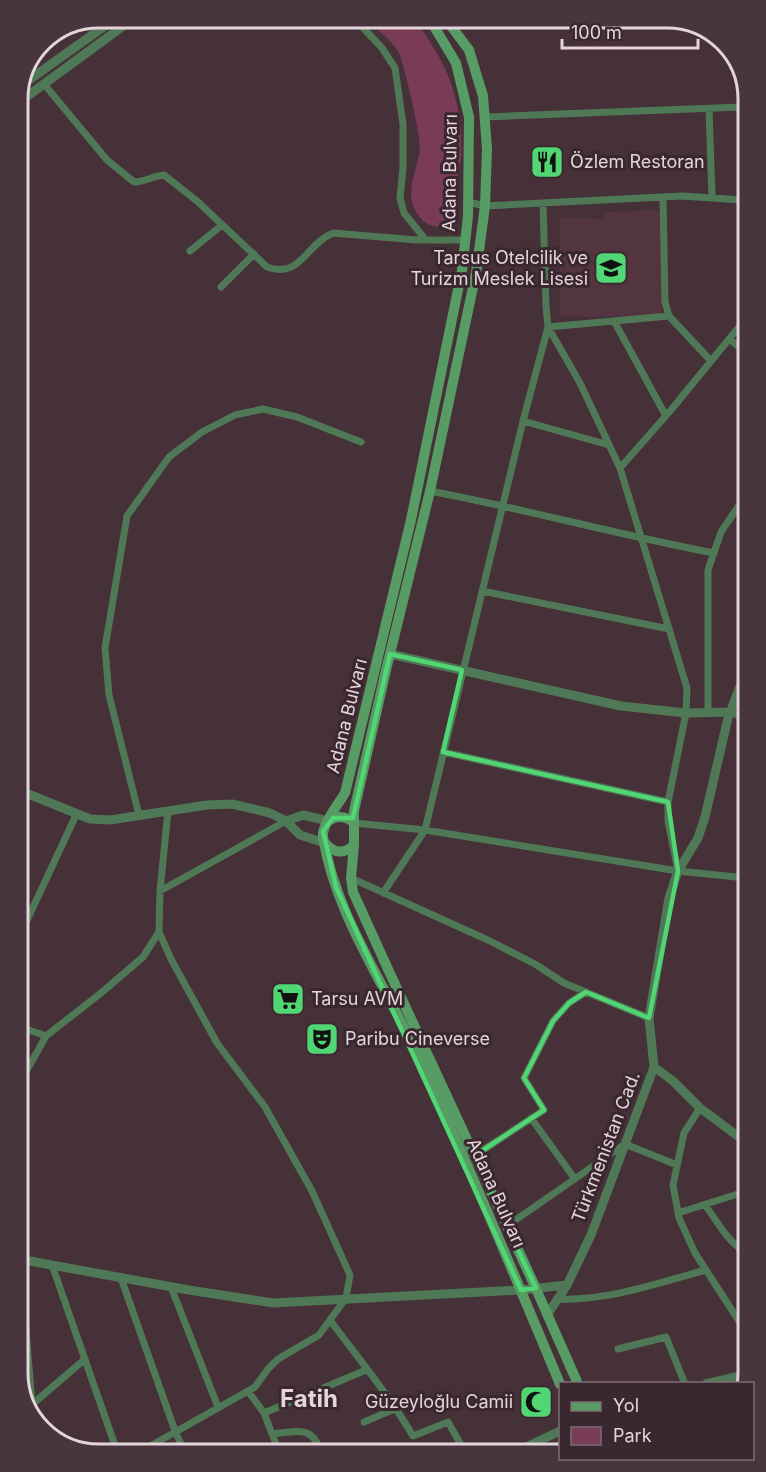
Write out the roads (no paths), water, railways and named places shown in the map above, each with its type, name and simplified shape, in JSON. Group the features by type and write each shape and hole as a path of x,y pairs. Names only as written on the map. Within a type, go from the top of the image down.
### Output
{"main road":[{"name":"Adana Bulvarı","path":"436,29 456,63 469,117 468,202 462,270 411,520 345,793 323,831 332,876 357,936 410,1040 560,1382"},
{"name":"Adana Bulvarı","path":"453,29 469,50 483,96 487,148 485,206 476,273 430,491 354,812 351,878 354,892 366,920 578,1382"},
{"path":"328,822 344,817 354,823"},
{"path":"325,843 339,852 354,845"}],"street":[{"path":"32,78 101,29"},
{"path":"29,95 119,29"},
{"path":"364,29 382,48 395,68 403,124 400,198 404,213 425,239"},
{"path":"44,84 107,160 134,182 142,182 164,175 267,267 279,271 290,269 321,238 333,233 417,240 466,240"},
{"path":"485,117 738,107"},
{"path":"710,109 712,198"},
{"path":"468,202 485,206 663,197 738,200"},
{"path":"663,197 665,302 669,316 711,362"},
{"path":"383,893 425,830 462,670 548,327 543,203"},
{"path":"190,251 222,225"},
{"path":"221,287 254,254"},
{"path":"548,327 669,316"},
{"path":"614,321 666,416"},
{"path":"548,327 580,383 620,468 687,688 686,713 668,802 668,821 678,871"},
{"path":"620,468 738,328"},
{"path":"729,339 738,346"},
{"path":"139,815 109,694 105,648 127,516 169,457 202,432 234,415 263,409 297,417 361,442"},
{"path":"524,421 609,445"},
{"path":"430,491 503,505 642,539 714,553"},
{"path":"708,712 708,570 721,532 738,507"},
{"path":"482,591 669,628"},
{"path":"390,654 621,706 686,713 730,712 738,715"},
{"name":"Türkmenistan Cad.","path":"547,1315 567,1284 591,1235 654,1067 649,1018 669,898 678,871 698,838 730,712 738,691"},
{"path":"443,752 668,802"},
{"path":"29,794 90,819 110,820 207,805 232,804 270,813 286,821 300,835 325,843"},
{"path":"155,1443 255,1387 267,1369 278,1359 319,1335 346,1298 350,1275 312,1191 265,1107 217,1043 171,959 159,932 160,891 168,811"},
{"path":"29,916 77,813"},
{"path":"160,891 286,821 303,815 328,822"},
{"path":"354,823 425,830 678,871 738,877"},
{"path":"351,878 490,941 535,964 564,983 649,1018"},
{"path":"29,1066 46,1036 143,957 159,932"},
{"path":"474,1156 544,1110 524,1078 553,1021 569,1003 586,992"},
{"path":"29,1030 46,1036"},
{"path":"654,1067 673,1081 700,1108 738,1136"},
{"path":"700,1108 684,1133 677,1165 673,1185 678,1213 695,1253 738,1319"},
{"path":"531,1118 575,1179"},
{"path":"507,1226 625,1144 677,1165"},
{"path":"678,1213 738,1194"},
{"path":"705,1204 738,1247"},
{"path":"29,1261 273,1303 521,1290 567,1284"},
{"path":"52,1265 114,1443"},
{"path":"558,1299 579,1300 616,1294 706,1270"},
{"path":"121,1278 181,1443"},
{"path":"171,1287 218,1407"},
{"path":"330,1320 397,1408 413,1436 448,1422 460,1444"},
{"path":"618,1349 666,1336 685,1382"},
{"path":"35,1402 85,1359"},
{"path":"264,1413 366,1370"},
{"path":"248,1391 264,1413 276,1443"},
{"path":"364,1422 397,1408"},
{"path":"273,1434 302,1431 314,1436 318,1443"},
{"path":"533,1444 559,1432"}],"place":[{"name":"Özlem Restoran","path":"547,162"},
{"name":"Tarsus Otelcilik ve Turizm Meslek Lisesi","path":"611,268"},
{"name":"Tarsu AVM","path":"288,999"},
{"name":"Paribu Cineverse","path":"322,1039"},
{"name":"Güzeyloğlu Camii","path":"536,1402"}],"district":[{"name":"Fatih","path":"309,1399"}]}
